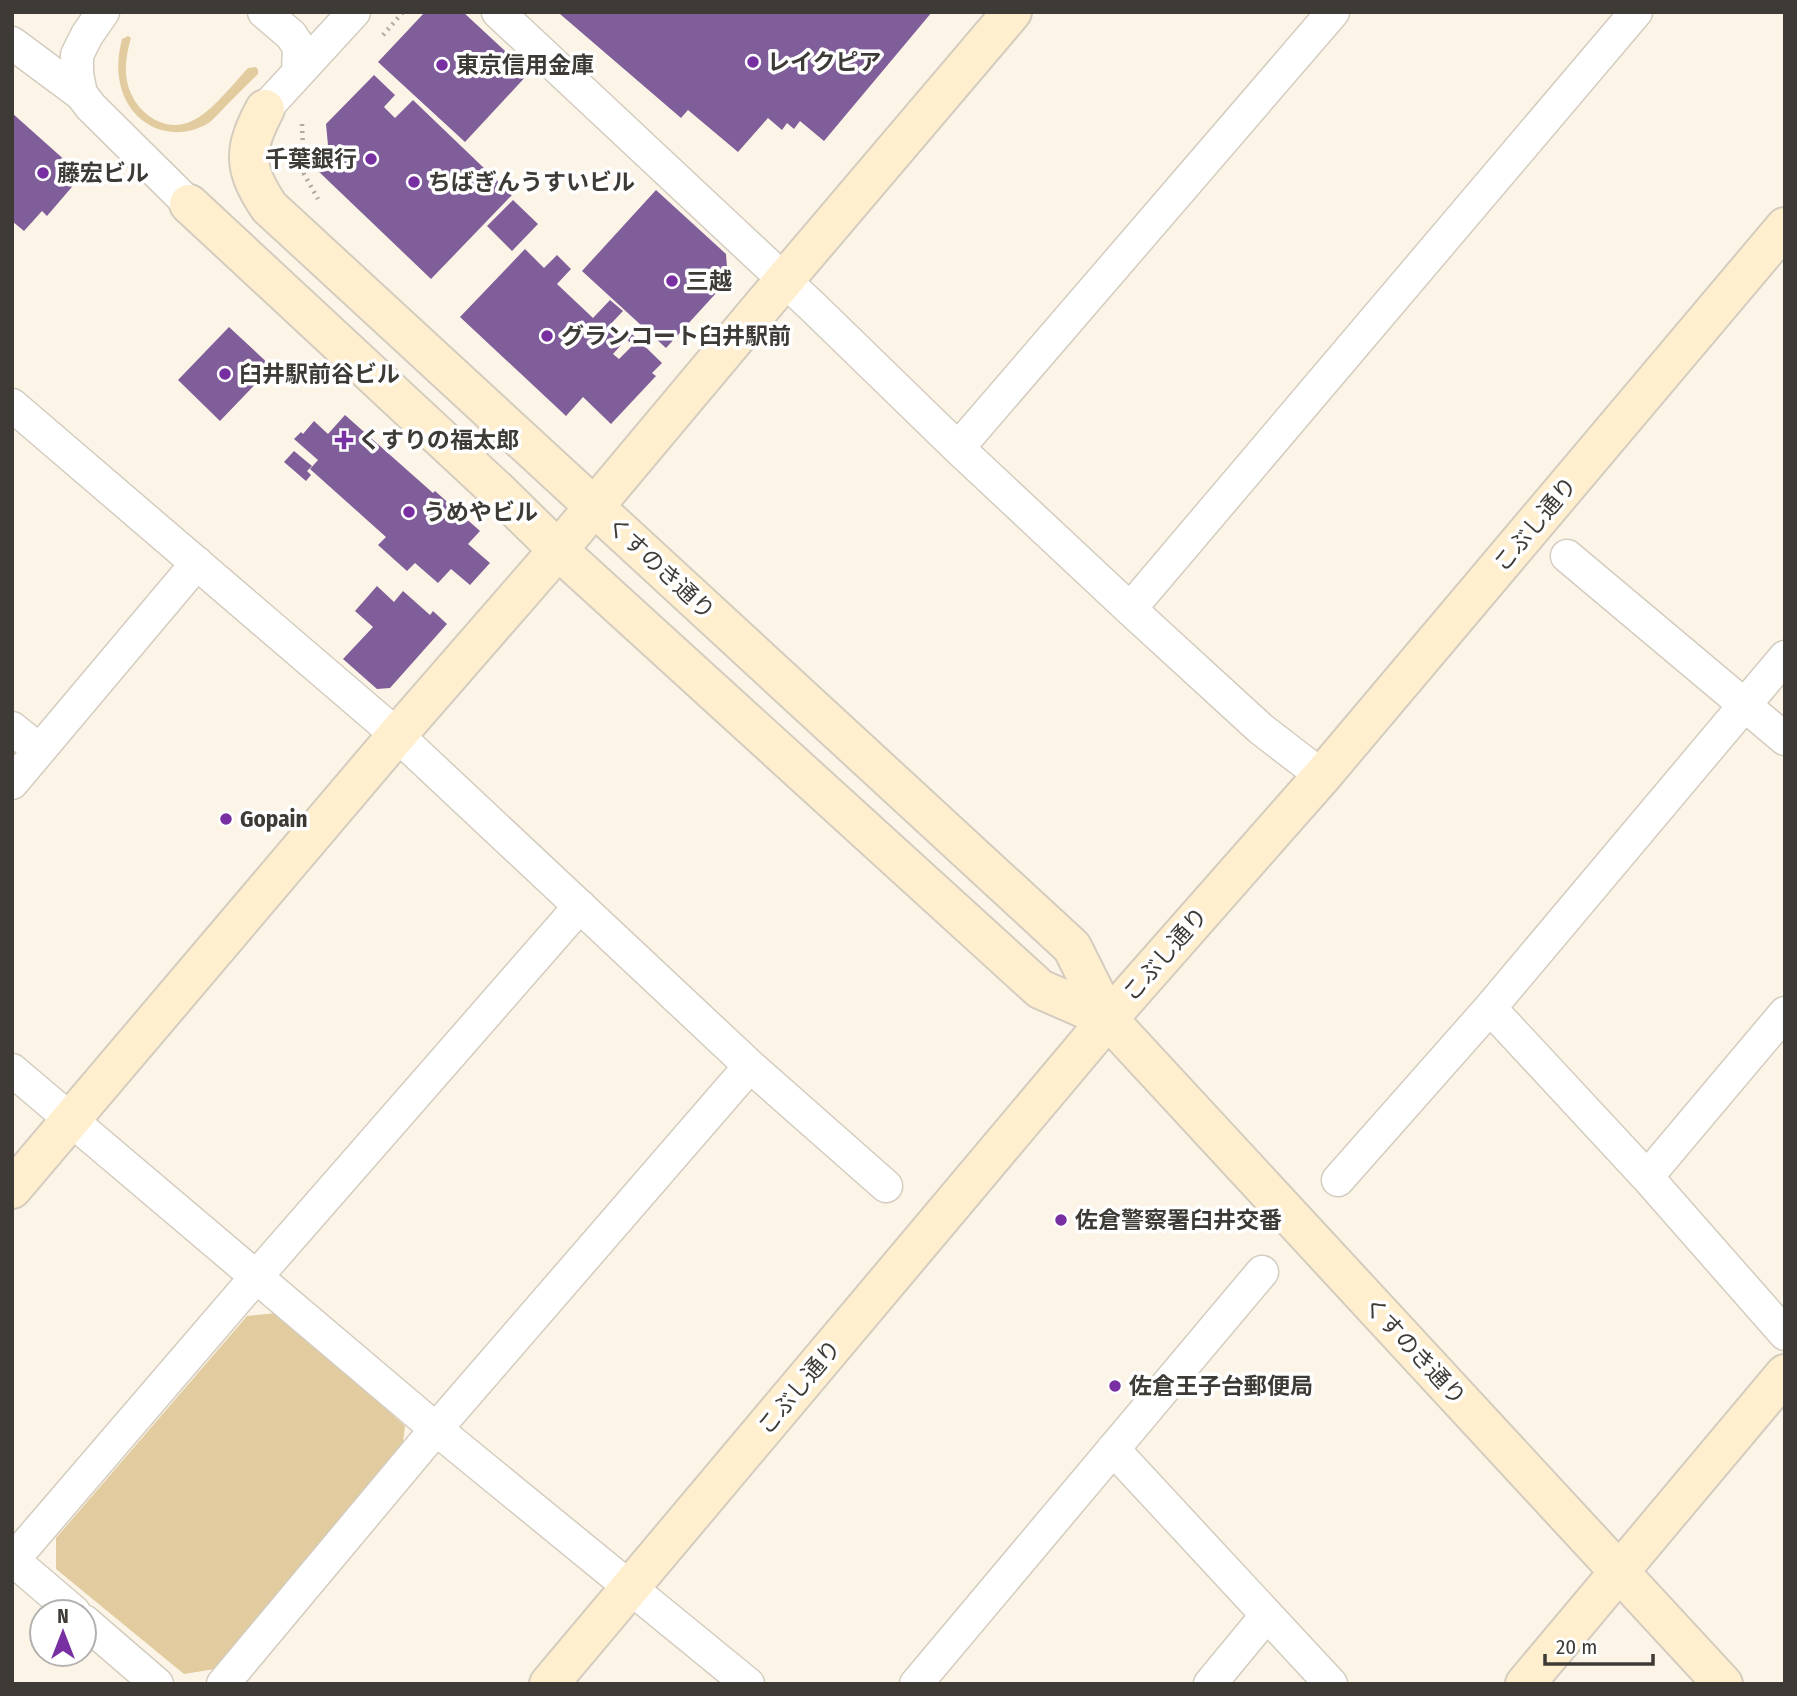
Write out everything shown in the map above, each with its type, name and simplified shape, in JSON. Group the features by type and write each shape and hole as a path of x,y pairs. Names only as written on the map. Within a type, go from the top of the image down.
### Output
{"street":[{"path":"82,96 78,55 103,12"},
{"path":"264,12 291,35 299,47 298,73"},
{"path":"265,109 354,12"},
{"path":"498,12 1130,609 1261,729 1322,776"},
{"path":"12,1189 397,735 558,551 1012,12"},
{"path":"958,448 1333,12"},
{"path":"1130,609 1636,12"},
{"path":"12,43 82,96 189,204"},
{"name":"くすのき通り","path":"265,109 253,132 248,166 257,189 269,207 1072,947 1108,1019 1723,1684"},
{"name":"くすのき通り","path":"189,204 490,484 558,551 1040,989 1108,1019"},
{"name":"こぶし通り","path":"549,1684 1108,1019 1322,776 1785,227"},
{"path":"12,405 397,735 750,1066 886,1186"},
{"path":"1567,556 1785,739"},
{"path":"12,783 197,563"},
{"path":"1338,1180 1490,1008 1785,657"},
{"path":"12,728 39,750"},
{"path":"58,1598 13,1560 580,906"},
{"path":"1490,1008 1647,1177 1785,1334"},
{"path":"1647,1177 1785,1013"},
{"path":"223,1684 436,1429 750,1066"},
{"path":"12,1070 436,1429 748,1684"},
{"path":"916,1684 1262,1272"},
{"path":"1525,1684 1785,1374"},
{"path":"1113,1448 1331,1684"},
{"path":"1210,1684 1267,1615"},
{"path":"98,1633 157,1684"}],"path":[{"path":"381,36 403,12"},
{"path":"310,116 301,125 304,174 321,204"}],"shaded area":[{"path":"128,36 131,38 126,70 130,91 148,116 167,124 177,125 195,120 220,99 248,68 256,67 258,74 207,124 192,130 163,130 138,117 123,93 118,72 119,58 122,39"},
{"path":"276,1313 405,1426 403,1442 215,1669 184,1674 98,1603 98,1598 91,1598 56,1569 56,1538 247,1316"}],"building":[{"path":"425,12 463,12 529,73 465,142 378,62"},
{"name":"レイクピア","path":"932,12 824,141 800,121 794,129 787,123 782,130 768,118 738,152 688,110 681,118 560,14"},
{"name":"ちばぎんうすいビル","path":"374,75 395,95 384,107 395,118 413,100 512,195 431,279 316,169 329,156 326,124"},
{"name":"藤宏ビル","path":"12,113 77,171 72,176 77,181 47,216 42,211 24,231 12,221"},
{"path":"656,190 726,254 728,280 666,348 582,271"},
{"path":"513,200 538,224 512,251 487,226"},
{"name":"グランコート臼井駅前","path":"525,249 544,268 557,255 571,269 557,284 593,318 610,300 623,311 606,329 622,344 613,354 619,359 633,345 626,339 631,333 662,363 652,373 656,376 611,424 583,397 566,416 460,317"},
{"name":"臼井駅前谷ビル","path":"229,327 272,367 220,421 178,380"},
{"name":"うめやビル","path":"345,415 480,531 468,544 490,563 470,585 451,569 438,583 415,563 407,571 378,545 386,537 310,469 318,460 294,439 301,432 303,434 314,421 328,434"},
{"path":"294,451 312,466 307,471 311,475 306,481 284,462"},
{"path":"377,586 394,602 403,591 430,615 433,611 447,624 390,688 377,689 343,659 373,627 355,611"}],"place":[{"name":"レイクピア","path":"753,62"},
{"name":"東京信用金庫","path":"442,65"},
{"name":"千葉銀行","path":"371,159"},
{"name":"藤宏ビル","path":"43,173"},
{"name":"ちばぎんうすいビル","path":"414,182"},
{"name":"三越","path":"672,281"},
{"name":"グランコート臼井駅前","path":"547,336"},
{"name":"臼井駅前谷ビル","path":"225,374"},
{"name":"くすりの福太郎","path":"344,440"},
{"name":"うめやビル","path":"409,512"},
{"name":"Gopain","path":"226,819"},
{"name":"佐倉警察署臼井交番","path":"1061,1220"},
{"name":"佐倉王子台郵便局","path":"1115,1386"}]}
